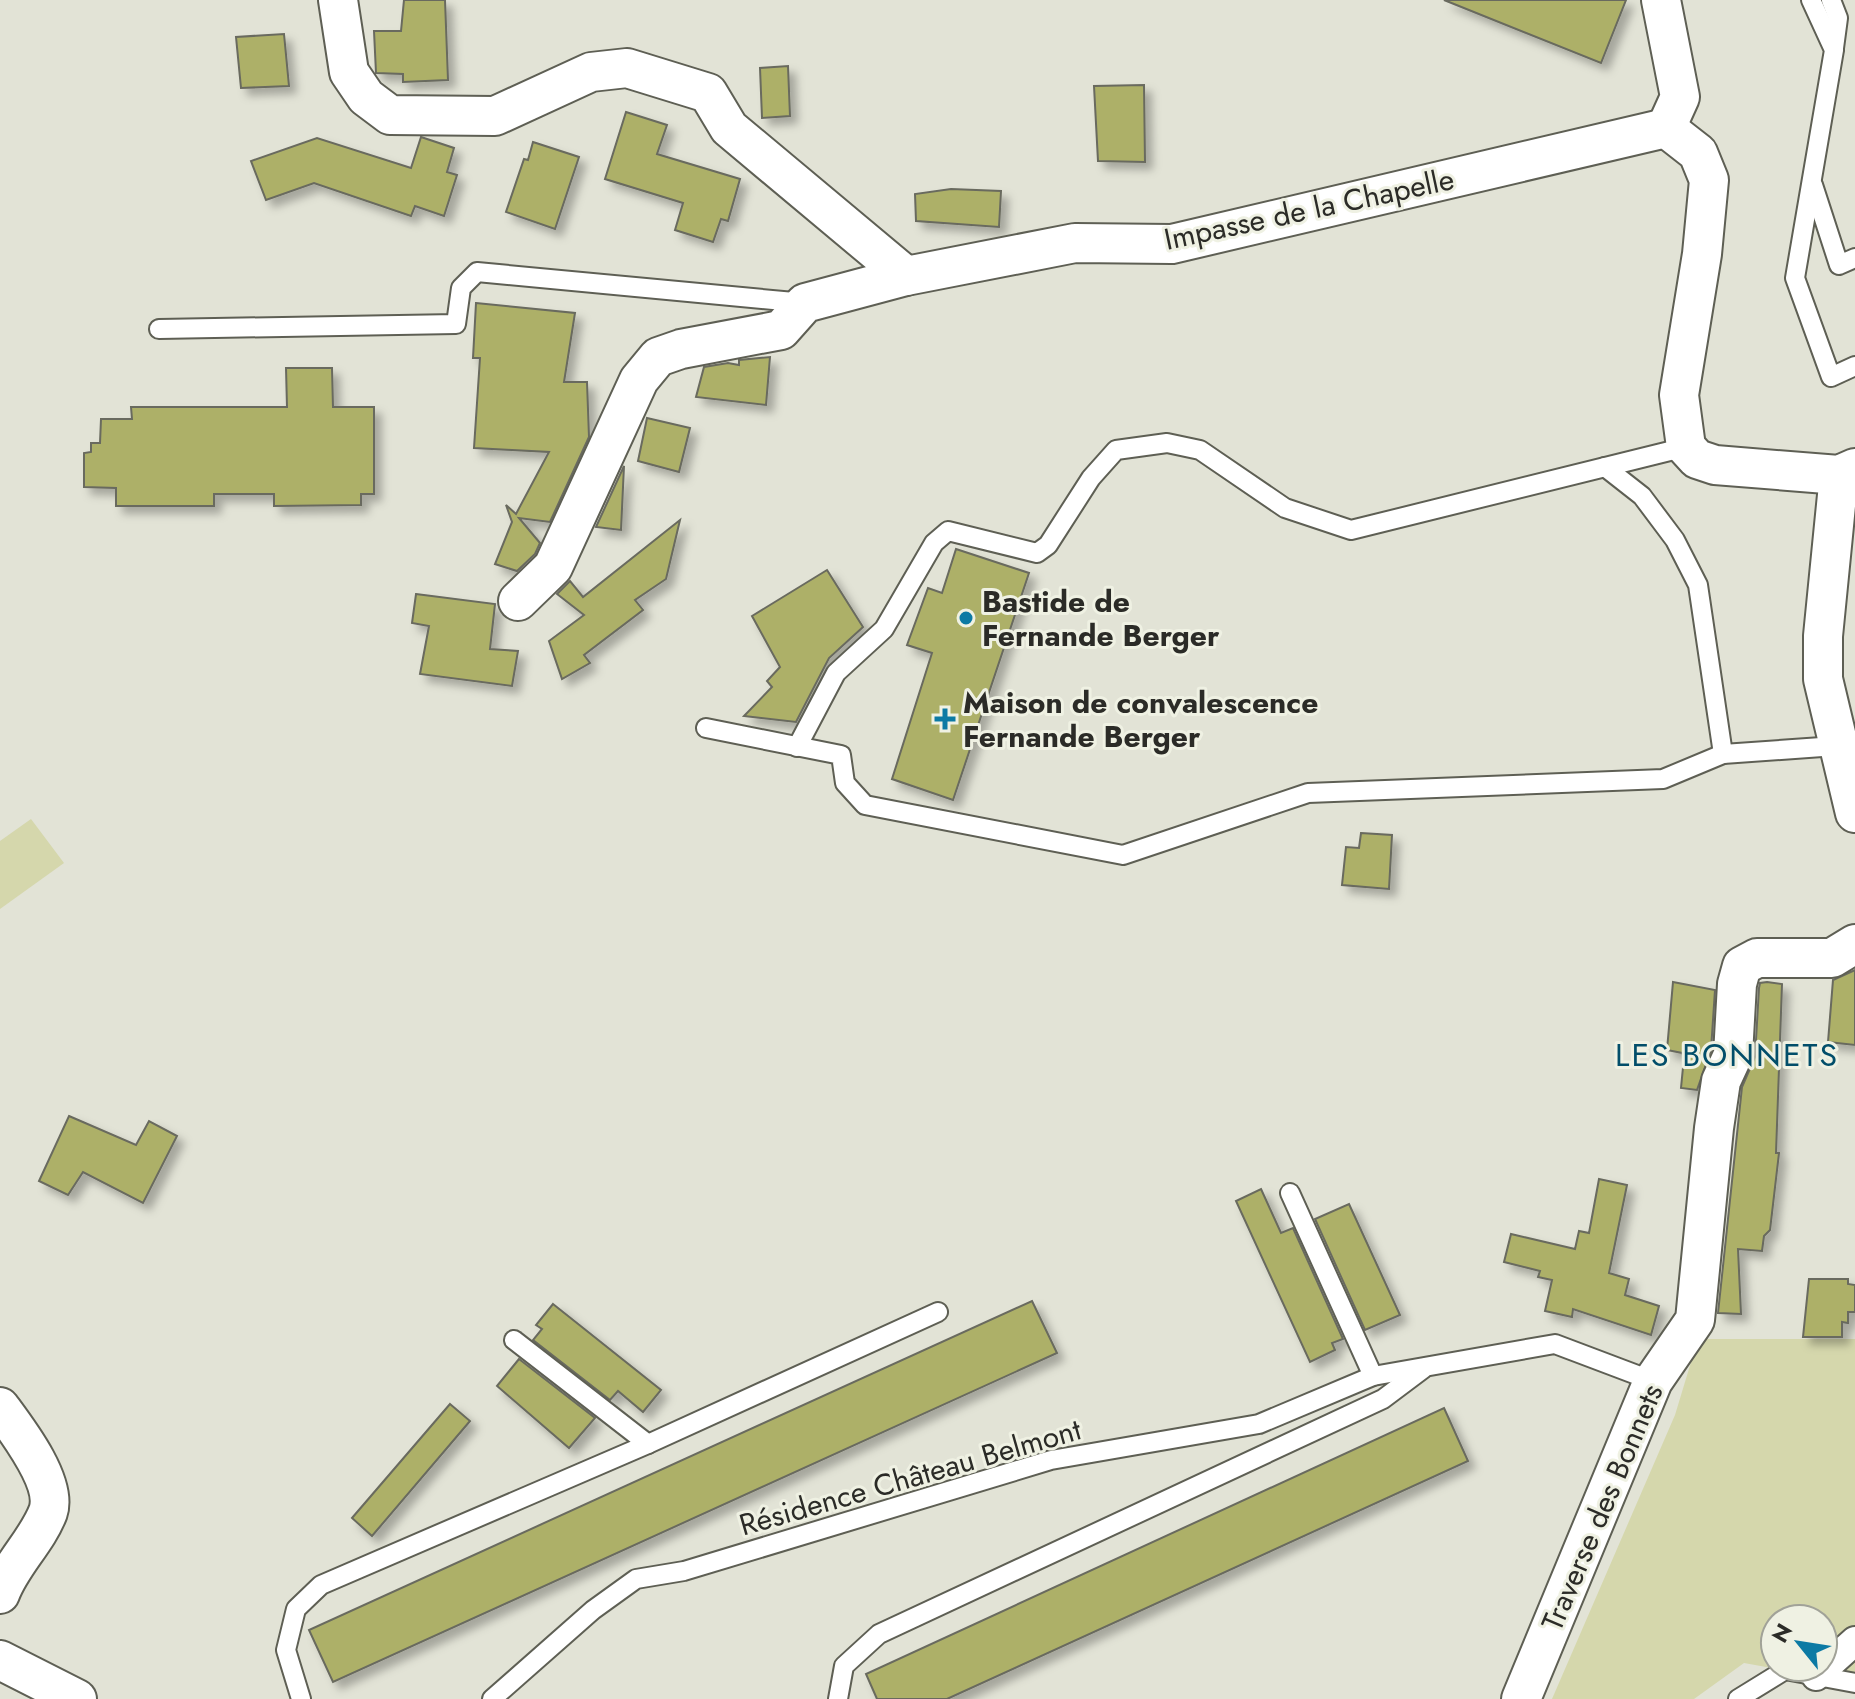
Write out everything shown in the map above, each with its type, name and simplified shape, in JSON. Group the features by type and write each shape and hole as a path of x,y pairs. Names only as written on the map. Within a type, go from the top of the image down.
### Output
{"street":[{"path":"338,0 349,72 366,97 390,115 495,116 591,72 627,68 708,93 729,128 906,276"},
{"path":"1661,0 1680,97 1666,128 1698,153 1709,180 1702,254 1679,395 1686,447 1697,459 1715,465 1847,471 1823,636 1823,679 1846,746 1855,813"},
{"name":"Impasse de la Chapelle","path":"518,601 553,567 639,380 658,357 681,349 781,330 805,303 906,276 1075,243 1172,244 1666,128"},
{"name":"Traverse des Bonnets","path":"1521,1699 1653,1381 1695,1320 1721,1081 1733,1055 1737,984 1742,966 1757,958 1832,958 1855,944"},
{"path":"0,1407 29,1447 50,1495 48,1511 0,1594"},
{"path":"1839,1655 1855,1641"},
{"path":"0,1660 77,1699"}],"lane":[{"path":"1811,0 1834,50"},
{"path":"1831,0 1838,18 1834,50 1795,278 1831,377 1855,366"},
{"path":"1812,182 1839,265 1855,258"},
{"path":"159,329 456,324 461,288 477,272 805,303"},
{"path":"797,747 836,673 884,629 934,543 948,531 1037,553 1048,545 1091,478 1116,450 1167,443 1200,450 1285,508 1351,530 1686,447"},
{"path":"1605,467 1642,496 1675,540 1698,585 1723,754"},
{"path":"706,728 841,755 845,783 865,805 1123,855 1308,793 1663,779 1723,754 1846,746"},
{"path":"1290,1193 1373,1376"},
{"path":"301,1699 286,1650 296,1609 321,1585 648,1444 938,1312"},
{"path":"514,1340 648,1444"},
{"name":"Résidence Château Belmont","path":"492,1699 593,1610 636,1579 684,1571 1051,1460 1259,1424 1373,1376 1555,1344 1653,1381"},
{"name":"Résidence Château Belmont","path":"838,1699 844,1666 879,1634 1383,1399 1425,1368"},
{"path":"1738,1699 1764,1683"}],"green space":[{"path":"31,819 64,863 0,909 0,841"},
{"path":"1698,1339 1855,1339 1855,1683 1839,1680 1839,1603 1759,1603 1759,1666 1744,1663 1694,1699 1552,1699 1675,1415"}],"building":[{"path":"404,0 445,0 448,80 403,82 403,74 376,73 374,31 401,31"},
{"path":"1444,0 1626,0 1601,63"},
{"path":"284,34 289,86 241,88 236,37"},
{"path":"788,66 790,116 762,118 760,68"},
{"path":"1144,85 1145,162 1098,161 1094,86"},
{"path":"626,112 667,125 657,154 740,179 728,221 721,219 713,242 675,230 683,203 605,179"},
{"path":"421,137 454,148 447,172 457,175 444,216 415,206 411,216 314,183 266,200 251,161 317,138 411,168"},
{"path":"533,142 579,157 555,229 506,212"},
{"path":"951,189 1001,191 999,227 916,221 915,194"},
{"path":"476,303 575,313 564,382 587,382 589,437 550,522 519,518 540,543 535,554 517,571 495,564 512,522 506,505 516,514 549,452 474,448 480,358 473,358"},
{"path":"770,357 766,405 696,397 704,367 728,363 739,365 739,360"},
{"path":"286,368 332,368 333,407 374,407 374,494 361,494 361,505 274,506 274,494 214,494 214,506 116,506 116,488 84,487 84,453 91,452 91,443 100,443 101,419 132,419 131,407 287,407"},
{"path":"647,418 690,428 679,472 638,461"},
{"path":"624,466 621,530 596,527"},
{"path":"680,520 666,579 635,600 643,610 584,655 590,663 562,679 549,641 584,615 557,594 570,581 583,597"},
{"path":"956,549 1029,573 953,800 892,779 932,653 907,645 928,588 942,593"},
{"path":"827,570 863,627 829,658 796,722 744,716 772,687 767,681 780,667 752,616"},
{"path":"416,594 495,604 490,649 518,651 512,686 420,674 429,626 412,623"},
{"path":"1361,833 1392,835 1389,889 1342,885 1346,847 1359,848"},
{"path":"1855,970 1855,1045 1828,1042 1833,980"},
{"path":"1673,982 1715,990 1711,1050 1697,1090 1681,1088 1684,1057 1682,1053 1667,1050"},
{"path":"1760,983 1782,984 1776,1153 1779,1153 1770,1230 1764,1236 1762,1251 1738,1249 1741,1314 1718,1313 1742,1087 1755,1057"},
{"path":"69,1116 136,1145 149,1121 177,1136 143,1203 83,1172 68,1195 39,1181"},
{"path":"1599,1179 1627,1185 1609,1273 1629,1279 1625,1295 1659,1306 1651,1335 1573,1309 1572,1317 1545,1311 1552,1280 1538,1277 1540,1271 1504,1262 1511,1234 1575,1249 1579,1231 1589,1233"},
{"path":"1261,1189 1281,1233 1293,1228 1343,1339 1332,1343 1335,1350 1310,1362 1236,1201"},
{"path":"1349,1204 1400,1315 1365,1330 1315,1219"},
{"path":"1809,1279 1848,1279 1848,1284 1855,1285 1855,1312 1848,1312 1848,1323 1842,1322 1842,1337 1803,1337"},
{"path":"1032,1301 1057,1353 333,1682 309,1630"},
{"path":"553,1304 661,1390 643,1412 618,1391 610,1400 533,1340 542,1329 536,1325"},
{"path":"519,1359 595,1418 569,1448 497,1386"},
{"path":"450,1404 470,1421 372,1536 352,1518"},
{"path":"1444,1408 1468,1461 947,1699 877,1699 866,1674"}],"place":[{"name":"Bastide de Fernande Berger","path":"966,618"},
{"name":"Maison de convalescence Fernande Berger","path":"945,719"}],"district":[{"name":"LES BONNETS","path":"1727,1055"}]}
